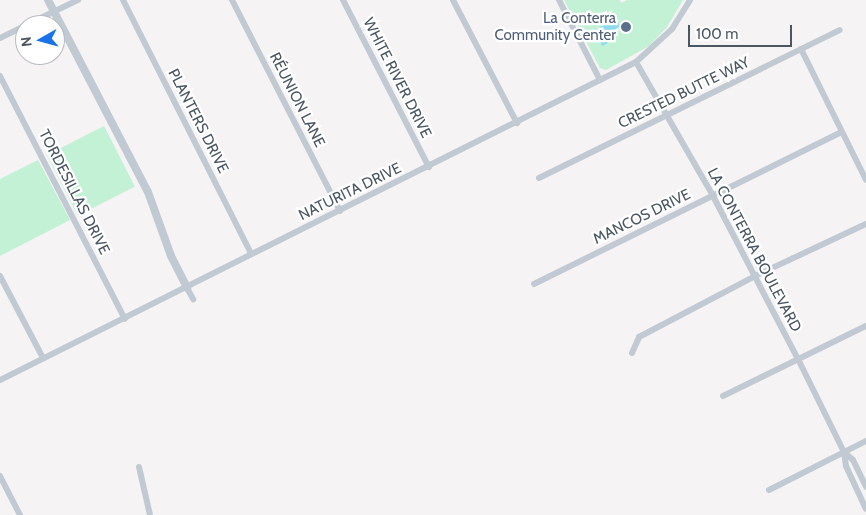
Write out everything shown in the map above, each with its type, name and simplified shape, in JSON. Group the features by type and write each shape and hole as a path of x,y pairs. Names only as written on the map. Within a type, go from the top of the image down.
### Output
{"street":[{"path":"48,0 148,192 171,256 193,299"},
{"path":"48,15 78,0"},
{"name":"PLANTERS DRIVE","path":"123,0 251,253"},
{"name":"RÉUNION LANE","path":"232,0 340,211"},
{"name":"WHITE RIVER DRIVE","path":"343,0 429,167"},
{"path":"453,0 517,123"},
{"path":"560,0 600,80"},
{"name":"NATURITA DRIVE","path":"0,380 636,62 672,29 690,0"},
{"path":"0,38 15,30"},
{"name":"CRESTED BUTTE WAY","path":"539,178 840,30"},
{"path":"801,49 866,180"},
{"name":"LA CONTERRA BOULEVARD","path":"636,62 713,196 755,276 844,452 846,466 866,509"},
{"name":"TORDESILLAS DRIVE","path":"0,76 125,319"},
{"name":"MANCOS DRIVE","path":"534,284 841,132"},
{"path":"632,353 639,336 755,276 866,224"},
{"path":"0,276 43,358"},
{"path":"723,396 866,326"},
{"path":"770,490 866,441"},
{"name":"LA CONTERRA BOULEVARD","path":"844,452 853,460 866,487"},
{"path":"139,467 142,493 150,515"},
{"path":"0,476 20,515"}],"green space":[{"path":"564,0 620,0 621,3 627,0 683,0 667,27 649,46 606,70 600,68"},
{"path":"104,126 135,187 78,216 47,155"},
{"path":"38,160 70,220 0,256 0,179"}],"water":[{"path":"615,17 621,27 608,33 608,43 602,46 596,30"}],"place":[{"name":"La Conterra Community Center","path":"626,27"}]}
